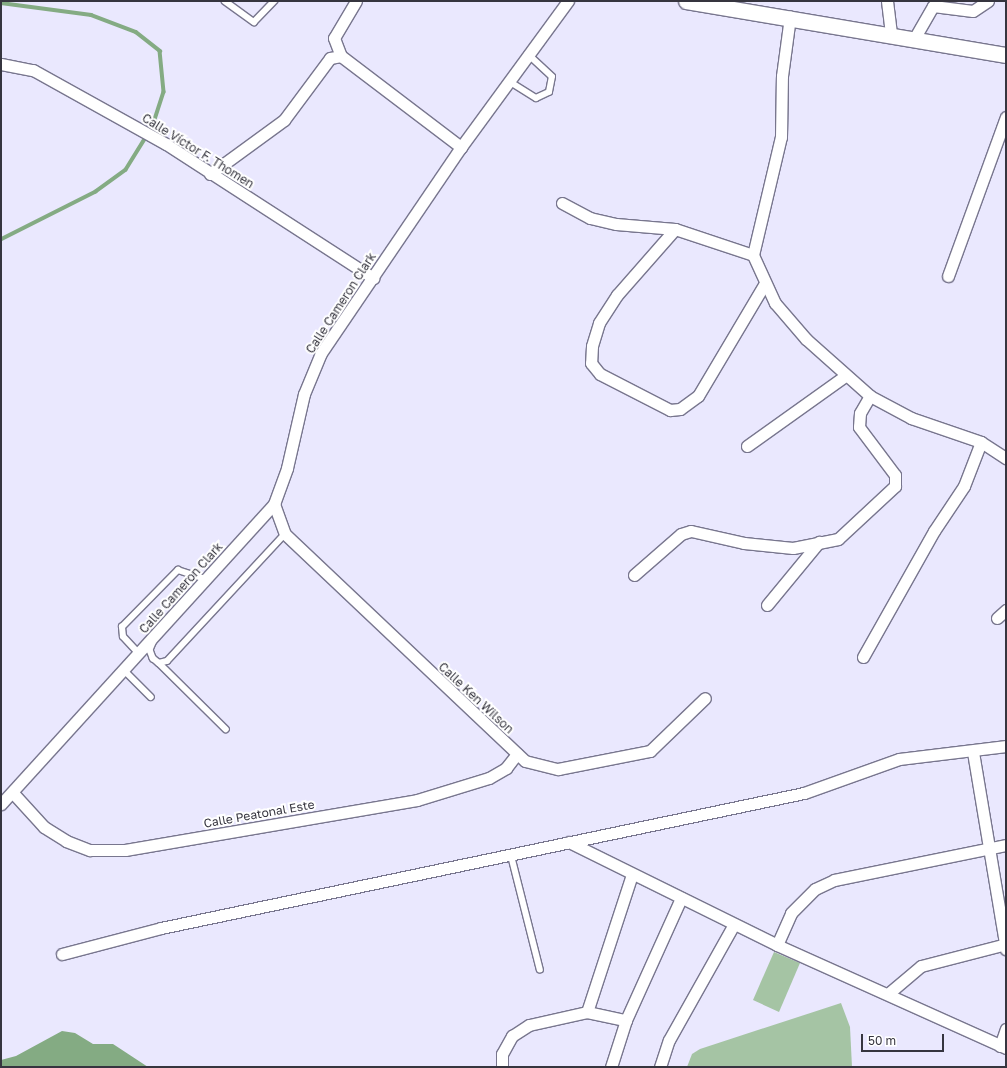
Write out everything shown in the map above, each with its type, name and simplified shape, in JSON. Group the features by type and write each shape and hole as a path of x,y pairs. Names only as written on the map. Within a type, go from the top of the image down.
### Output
{"main road":[{"path":"686,1 746,5 790,17 1006,55"}],"street":[{"path":"356,1 334,38 341,56 461,147"},
{"name":"Calle Cameron Clark","path":"1,804 13,793 274,504 288,468 304,394 321,354 461,147 568,1"},
{"path":"887,1 890,35"},
{"path":"914,39 933,6 973,11 988,1"},
{"path":"790,17 782,76 781,137 752,255 764,285 806,339 845,376 870,396 911,418 981,442 1005,456"},
{"path":"210,174 284,120 330,58 341,56"},
{"name":"Calle Víctor F. Thomen","path":"1,64 33,70 166,144 210,174 373,278"},
{"path":"948,276 1006,117"},
{"path":"562,203 590,218 616,224 676,229 752,255"},
{"path":"676,229 617,295 600,323 592,346 591,363 600,374 670,410 680,409 698,396 764,285"},
{"path":"747,446 845,376"},
{"path":"634,575 681,534 691,531 744,544 786,547 838,539 895,486 895,475 859,427 860,413 870,396"},
{"path":"863,657 934,531 964,486 981,442"},
{"name":"Calle Ken Wilson","path":"274,504 285,534 517,754 539,767 558,769 650,751 705,698"},
{"path":"767,605 819,542"},
{"path":"997,618 1006,610"},
{"path":"62,954 161,928 804,793 899,759 973,752 1006,746"},
{"path":"889,993 921,966 1006,946 973,752"},
{"name":"Calle Peatonal Este","path":"13,793 44,827 66,841 90,850 125,850 417,800 489,778 506,768 517,754"},
{"path":"568,842 777,945 889,993 1003,1047 1006,1029"},
{"path":"777,945 792,913 815,889 834,880 1006,845"},
{"path":"587,1012 632,874"},
{"path":"611,1067 626,1020 681,898"},
{"path":"660,1067 669,1040 734,924"},
{"path":"502,1067 502,1054 512,1036 529,1025 587,1012 626,1020"}],"lane":[{"path":"225,1 254,22 272,4 265,1"},
{"path":"510,81 536,98 549,92 552,77 528,55"},
{"path":"159,663 176,653 285,534"},
{"path":"138,654 123,637 122,627 178,570 206,579"},
{"path":"159,630 150,650 159,663 226,728"},
{"path":"124,670 151,697"},
{"path":"511,854 540,969"}],"shaded area":[{"path":"774,952 800,963 779,1012 753,1000"},
{"path":"841,1003 850,1027 852,1067 687,1067 692,1054 700,1049"},
{"path":"62,1031 75,1033 93,1044 113,1044 148,1067 1,1067 1,1060 16,1056"}],"waterway":[{"path":"1,3 91,15 136,32 160,51 164,92 152,128 126,170 96,192 1,240"}]}
